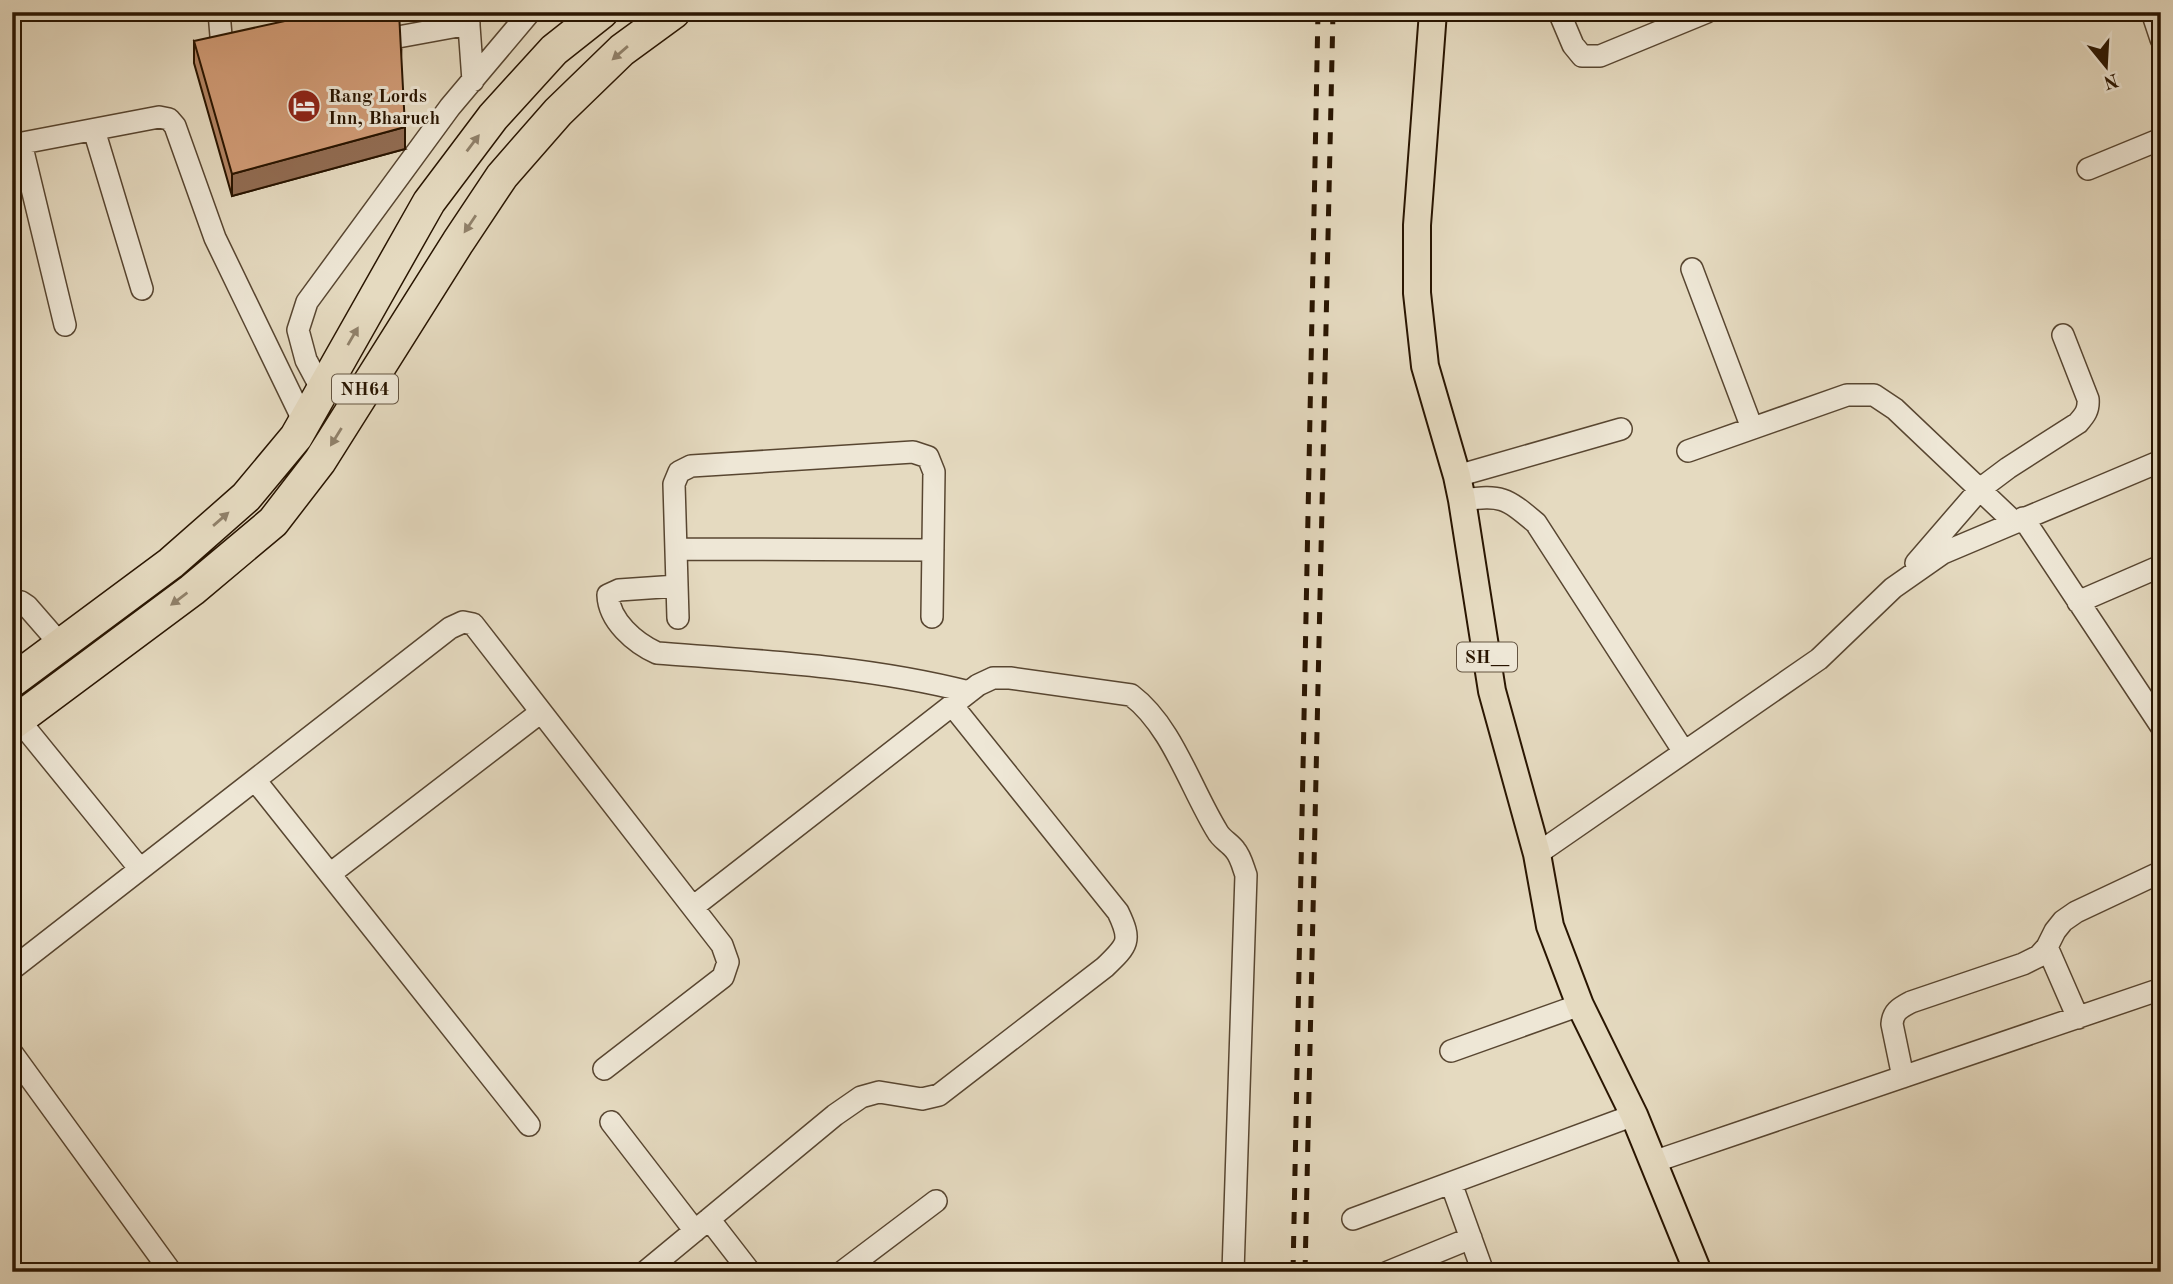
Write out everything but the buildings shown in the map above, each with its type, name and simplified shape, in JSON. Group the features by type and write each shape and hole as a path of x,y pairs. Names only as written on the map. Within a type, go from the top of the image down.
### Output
{"highway":[{"name":"NH64","path":"12,681 171,562 246,497 296,437 429,202 492,117 554,50 602,12"},
{"name":"NH64","path":"15,722 192,590 273,522 320,461 502,176 558,112 612,59 674,12"}],"main road":[{"name":"SH__","path":"1433,12 1417,225 1417,293 1425,366 1460,488 1492,691 1537,853 1550,926 1580,1005 1634,1115 1698,1272"}],"street":[{"path":"219,12 222,48"},
{"path":"322,390 306,360 298,330 307,302 450,107 530,12"},
{"path":"1559,12 1573,45 1581,56 1590,57 1600,56 1707,12"},
{"path":"2152,12 2161,39"},
{"path":"391,73 389,48 391,42 398,37 468,18 473,80"},
{"path":"65,326 17,144 159,117 169,119 175,126 215,238 304,422"},
{"path":"94,130 142,289"},
{"path":"2088,169 2161,139"},
{"path":"399,149 401,174"},
{"path":"1692,269 1752,428"},
{"path":"1537,853 1819,659 1893,588 1980,489 2078,424 2089,408 2088,399 2063,334"},
{"path":"1688,451 1847,395 1874,395 1895,409 1980,489 2018,520 2078,602 2161,726"},
{"path":"1460,488 1621,429"},
{"path":"678,618 674,484 679,472 691,466 913,452 928,457 934,472 932,617"},
{"path":"1893,588 1943,553 2161,461"},
{"path":"1460,488 1512,503 1536,523 1685,752"},
{"path":"676,549 933,550"},
{"path":"2078,602 2161,566"},
{"path":"645,1272 835,1115 861,1097 879,1092 922,1099 939,1095 1105,967 1122,950 1128,932 1118,912 960,699 920,680 857,669 657,653 638,644 608,608 608,595 619,590 677,586"},
{"path":"12,601 27,606 61,645"},
{"path":"12,969 450,628 463,622 473,624 693,907 722,946 728,962 723,977 604,1069"},
{"path":"693,907 960,699 993,678 1130,695 1146,707 1159,724 1219,836 1239,856 1246,875 1233,1272"},
{"path":"330,874 541,712"},
{"path":"15,722 140,870"},
{"path":"255,780 529,1125"},
{"path":"1903,1077 1892,1024 1893,1015 1899,1008 2024,964 2039,956 2048,947 2063,921 2076,912 2161,872"},
{"path":"2048,947 2078,1018"},
{"path":"1653,1162 2161,989"},
{"path":"1451,1051 1580,1005"},
{"path":"12,1052 171,1272"},
{"path":"1353,1219 1634,1115"},
{"path":"611,1122 702,1225 750,1272"},
{"path":"1451,1183 1483,1272"},
{"path":"842,1272 936,1201"},
{"path":"1388,1272 1471,1238"}],"railway":[{"path":"1293,1272 1318,12"},
{"path":"1305,1272 1333,12"}],"place":[{"name":"Rang Lords Inn, Bharuch","path":"304,106"}]}
